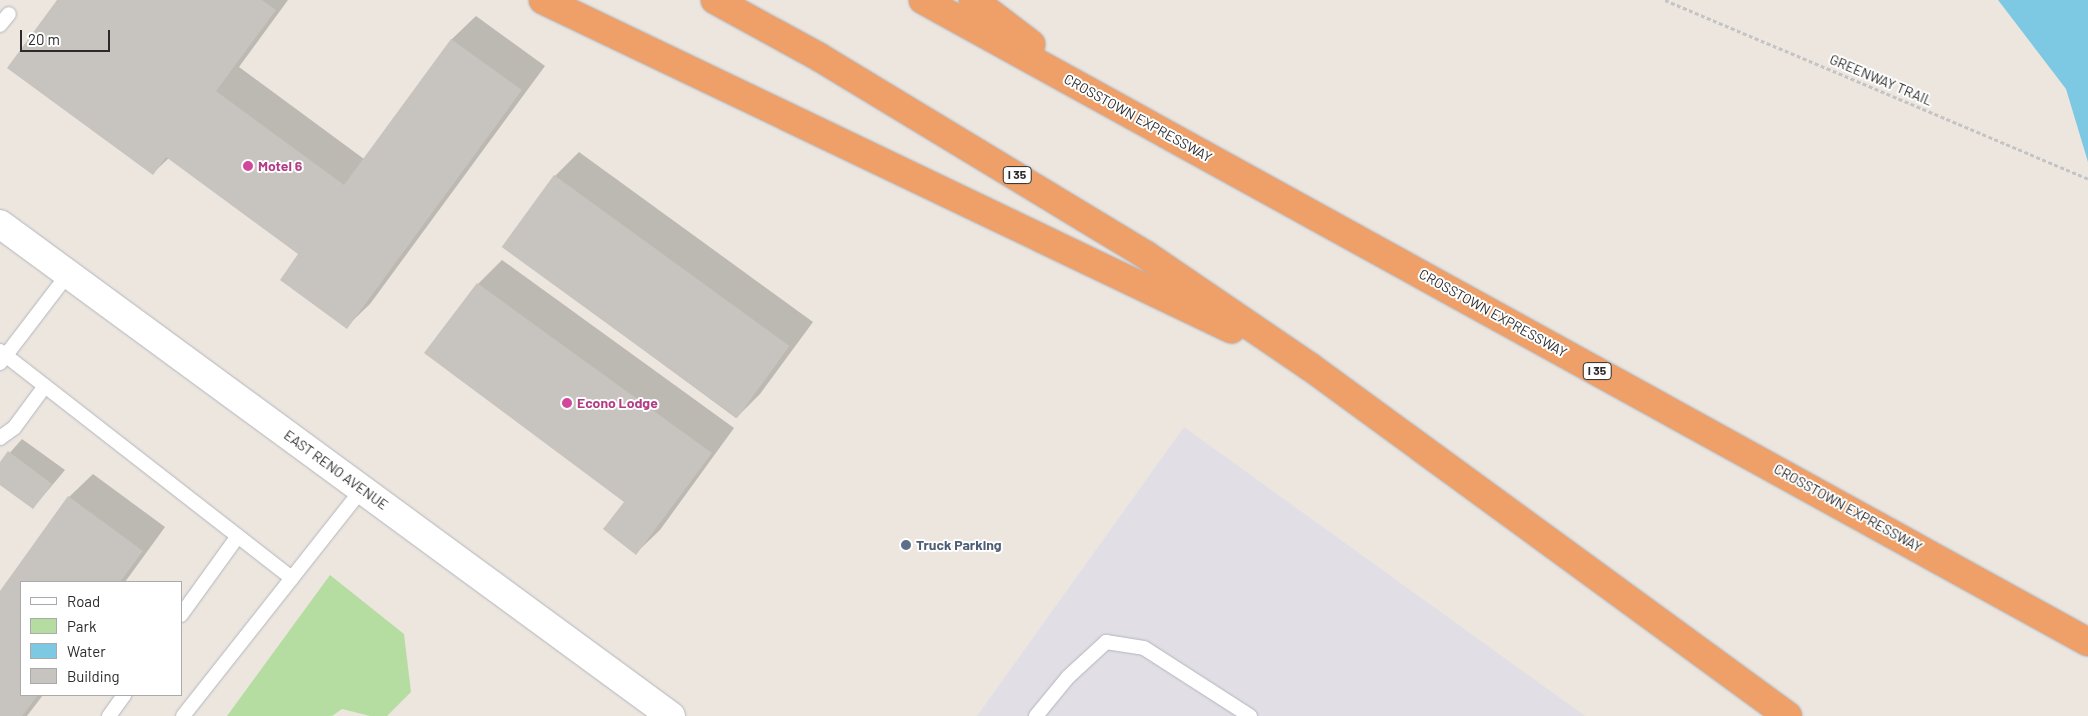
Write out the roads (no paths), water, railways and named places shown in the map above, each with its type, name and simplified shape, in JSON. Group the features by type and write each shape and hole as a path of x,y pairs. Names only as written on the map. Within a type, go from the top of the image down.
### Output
{"highway":[{"path":"542,0 1309,366"},
{"name":"I 35","path":"715,0 819,57 997,162 1146,255 1309,366 1788,716"},
{"name":"CROSSTOWN EXPRESSWAY","path":"923,0 2088,642"},
{"path":"973,0 1105,100"}],"main road":[{"name":"EAST RENO AVENUE","path":"0,224 671,716"}],"lane":[{"path":"0,25 9,14"},
{"path":"68,274 2,357 44,386 292,578"},
{"path":"0,438 14,428 44,386"},
{"path":"183,716 362,489"},
{"path":"182,614 238,536"},
{"path":"1036,716 1068,676 1106,642 1144,648 1250,716"},
{"path":"109,716 123,696"}],"water":[{"path":"1998,0 2088,0 2088,162 2066,89"}],"place":[{"name":"Motel 6","path":"248,166"},
{"name":"Econo Lodge","path":"567,403"},
{"name":"Truck Parking","path":"906,545"}]}
